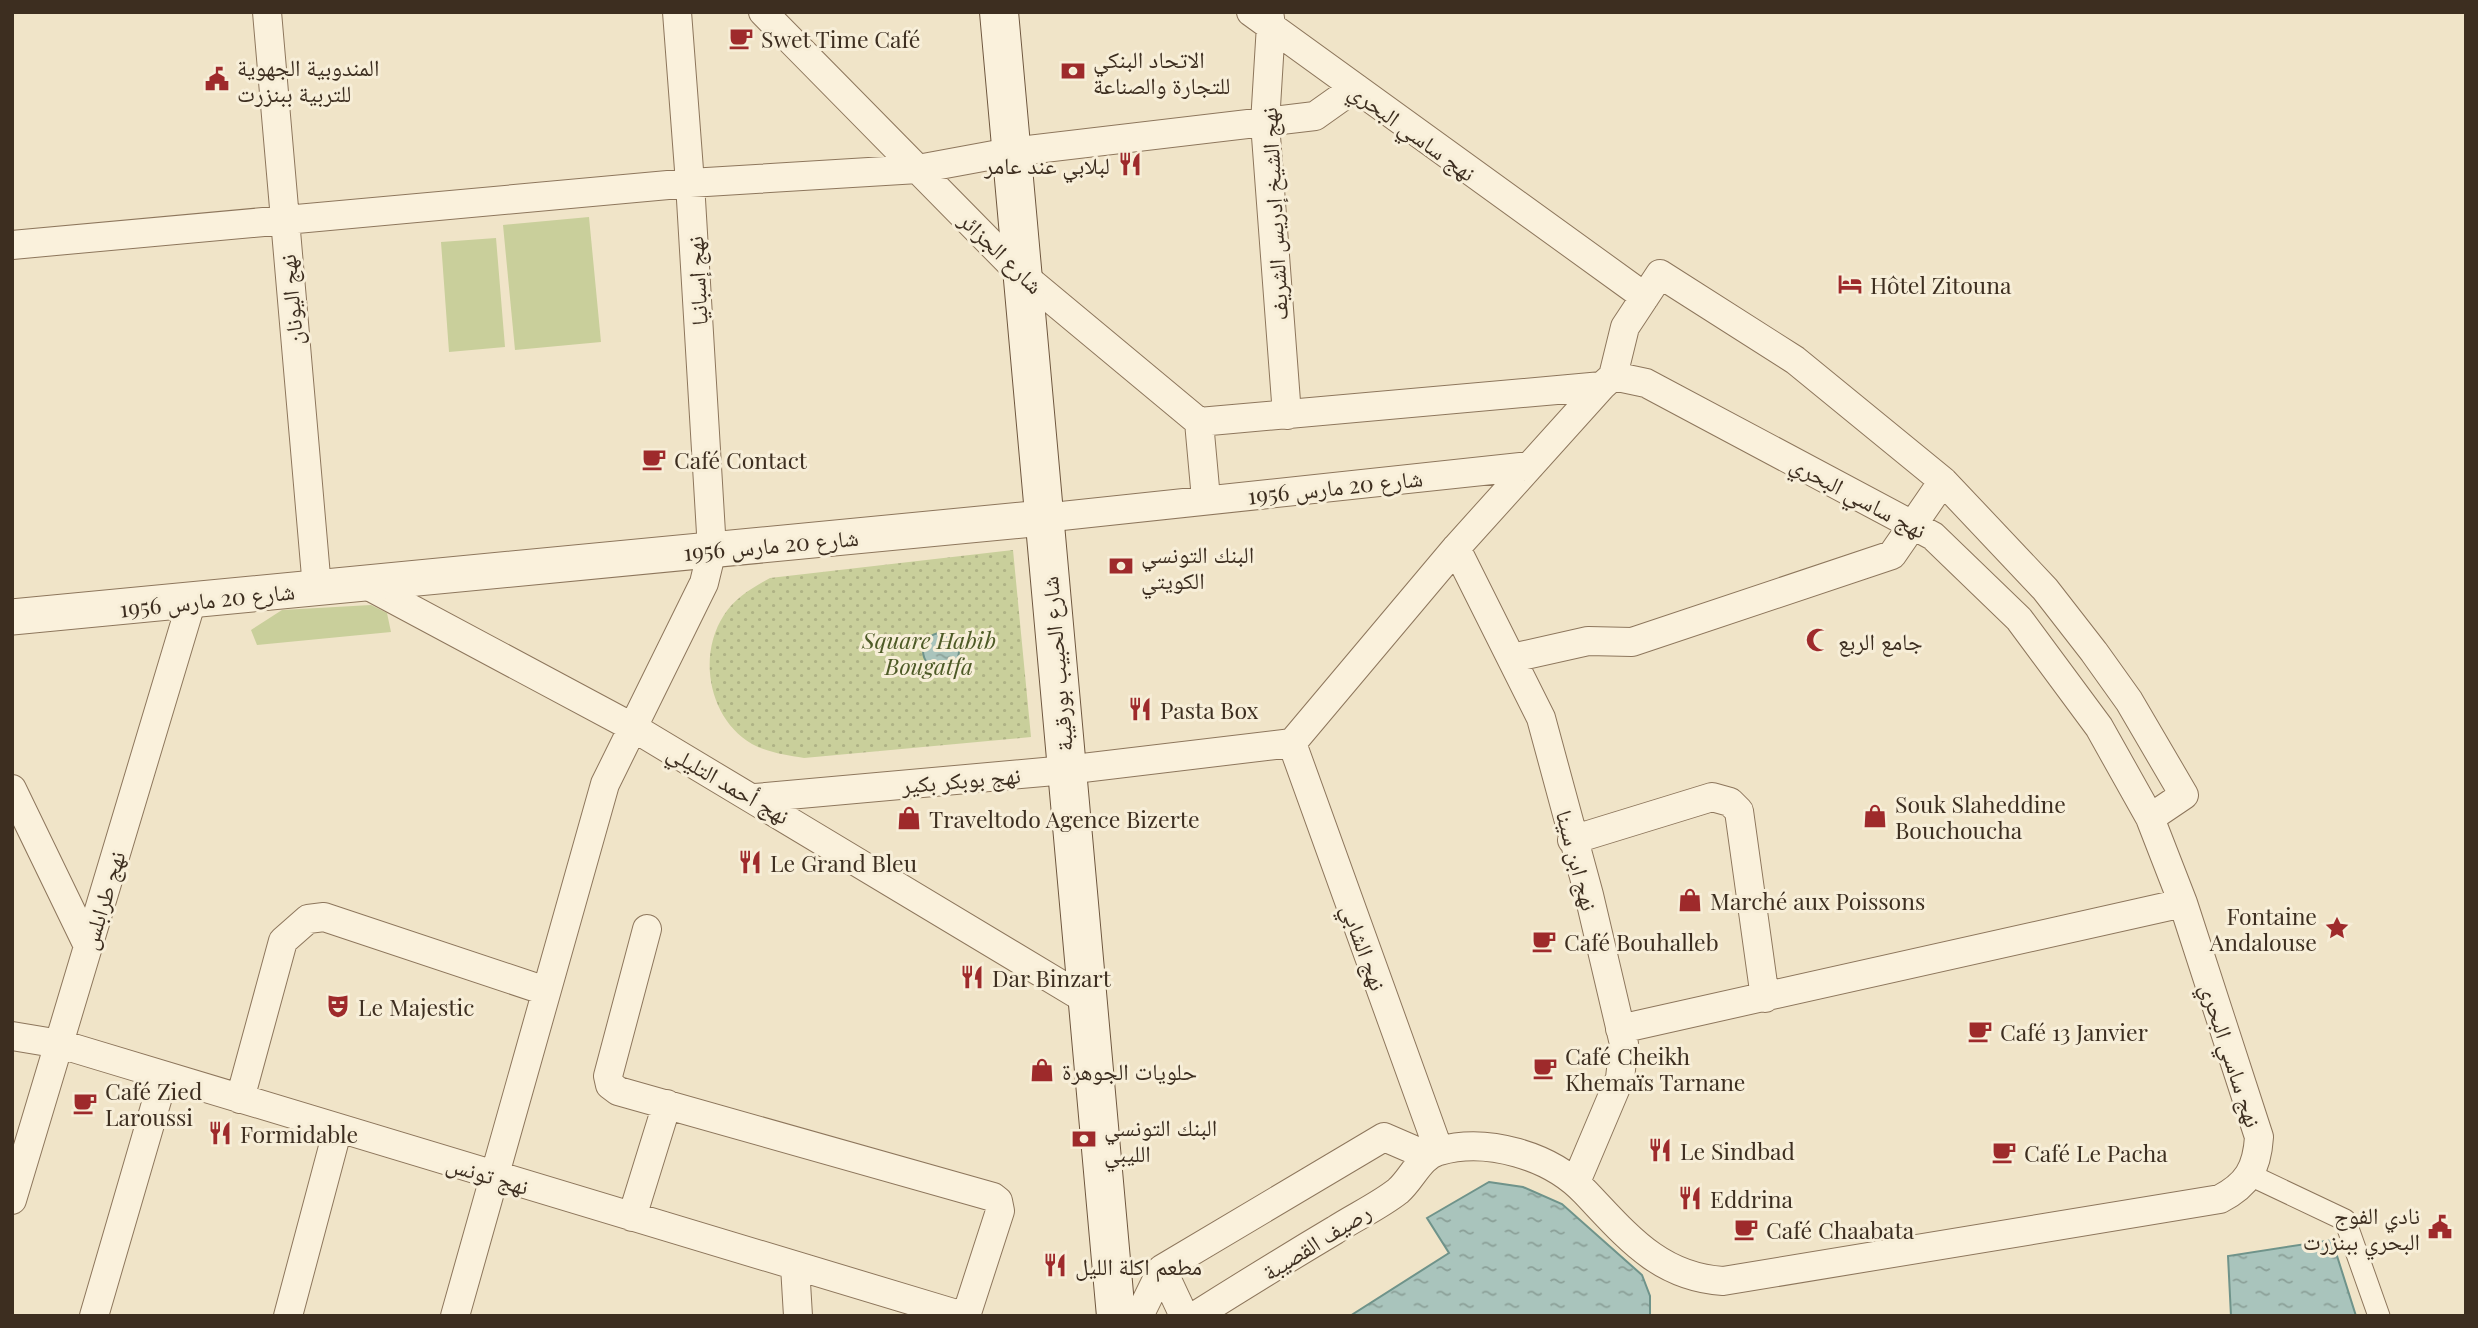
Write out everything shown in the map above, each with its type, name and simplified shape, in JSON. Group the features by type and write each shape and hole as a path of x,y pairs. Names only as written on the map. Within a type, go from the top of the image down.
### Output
{"main road":[{"name":"شارع الحبيب بورقيبة","path":"999,12 1085,999 1116,1316"}],"street":[{"name":"نهج اليونان","path":"267,12 317,588"},
{"name":"نهج إسبانيا","path":"456,1316 605,784 704,583 712,550 677,12"},
{"name":"شارع الجزائر","path":"763,12 1020,273 1199,422"},
{"name":"نهج ساسي البحري","path":"1264,16 1353,89 1653,286 1795,360 1942,481 2045,589 2129,701 2184,795 2150,818"},
{"name":"نهج الشيخ إدريس الشريف","path":"1264,16 1265,123 1287,415"},
{"path":"12,245 690,183 918,169 1010,152 1315,116 1353,89"},
{"path":"1292,743 1456,548 1608,381 1625,327 1653,286"},
{"name":"نهج ساسي البحري","path":"1199,422 1608,381 1646,383 1934,536 2019,620 2099,727 2150,818 2183,904 2259,1137 2258,1158 2241,1188 2220,1199 1723,1281 1694,1279 1667,1267 1624,1233 1576,1182 1548,1165 1519,1153 1484,1147 1433,1154"},
{"path":"1199,422 1206,499"},
{"name":"شارع 20 مارس 1956","path":"12,617 1043,518 1530,466"},
{"path":"1512,658 1588,640 1632,642 1892,555 1915,525 1942,481"},
{"name":"نهج ابن سينا","path":"1456,548 1541,718 1589,895 1624,1044 1620,1078 1576,1182"},
{"name":"نهج أحمد التليلي","path":"363,583 634,728 755,798 1085,999"},
{"name":"نهج طرابلس","path":"12,1200 192,600"},
{"name":"نهج بوبكر بكير","path":"755,798 1066,770 1292,743"},
{"name":"نهج الشابي","path":"1292,743 1433,1154"},
{"path":"12,789 88,946"},
{"path":"1572,840 1712,797 1730,802 1739,811 1765,998"},
{"path":"1620,1029 2183,904"},
{"path":"240,1099 283,941 308,919 324,918 546,991"},
{"path":"647,929 608,1076 610,1086 618,1091 993,1197 998,1201 1000,1211 965,1316"},
{"name":"نهج تونس","path":"12,1037 60,1044 965,1316"},
{"path":"94,1316 164,1076"},
{"path":"632,1217 667,1104"},
{"path":"288,1316 338,1128"},
{"path":"1139,1316 1163,1269 1384,1137 1433,1154"},
{"name":"رصيف القصيبة","path":"1195,1316 1398,1191 1433,1154"},
{"path":"2248,1174 2345,1220 2379,1316"},
{"path":"794,1266 798,1316"},
{"path":"1163,1269 1184,1316"}],"green space":[{"path":"589,217 601,342 515,350 503,225"},
{"path":"496,238 505,347 449,352 441,242"},
{"name":"Square Habib Bougatfa","path":"1013,550 1031,737 804,758 771,752 752,744 737,733 717,703 710,667 716,631 728,609 739,598 770,578"},
{"path":"371,605 387,613 391,632 257,645 251,630 282,610"}],"water":[{"path":"941,633 954,638 959,651 954,664 941,669 928,664 923,651 928,638"},
{"path":"1489,1182 1523,1187 1562,1204 1642,1275 1650,1296 1650,1316 1350,1316 1449,1253 1427,1218"},
{"path":"2332,1240 2356,1316 2231,1316 2228,1256"}],"place":[{"name":"Swet Time Café","path":"741,38"},
{"name":"الاتحاد البنكي للتجارة والصناعة","path":"1073,71"},
{"name":"المندوبية الجهوية للتربية ببنزرت","path":"217,79"},
{"name":"لبلابي عند عامر","path":"1130,164"},
{"name":"Hôtel Zitouna","path":"1850,284"},
{"name":"Café Contact","path":"654,459"},
{"name":"البنك التونسي الكويتي","path":"1121,566"},
{"name":"جامع الربع","path":"1818,640"},
{"name":"Pasta Box","path":"1140,709"},
{"name":"Souk Slaheddine Bouchoucha","path":"1875,816"},
{"name":"Traveltodo Agence Bizerte","path":"909,818"},
{"name":"Le Grand Bleu","path":"750,862"},
{"name":"Marché aux Poissons","path":"1690,900"},
{"name":"Fontaine Andalouse","path":"2337,928"},
{"name":"Café Bouhalleb","path":"1544,941"},
{"name":"Dar Binzart","path":"972,977"},
{"name":"Le Majestic","path":"338,1006"},
{"name":"Café 13 Janvier","path":"1980,1031"},
{"name":"Café Cheikh Khemaïs Tarnane","path":"1545,1068"},
{"name":"حلويات الجوهرة","path":"1042,1070"},
{"name":"Café Zied Laroussi","path":"85,1103"},
{"name":"Formidable","path":"220,1133"},
{"name":"البنك التونسي الليبي","path":"1084,1139"},
{"name":"Le Sindbad","path":"1660,1150"},
{"name":"Café Le Pacha","path":"2004,1152"},
{"name":"Eddrina","path":"1690,1198"},
{"name":"نادي الفوج البحري ببنزرت","path":"2440,1227"},
{"name":"Café Chaabata","path":"1746,1229"},
{"name":"مطعم اكلة الليل","path":"1055,1265"}]}
